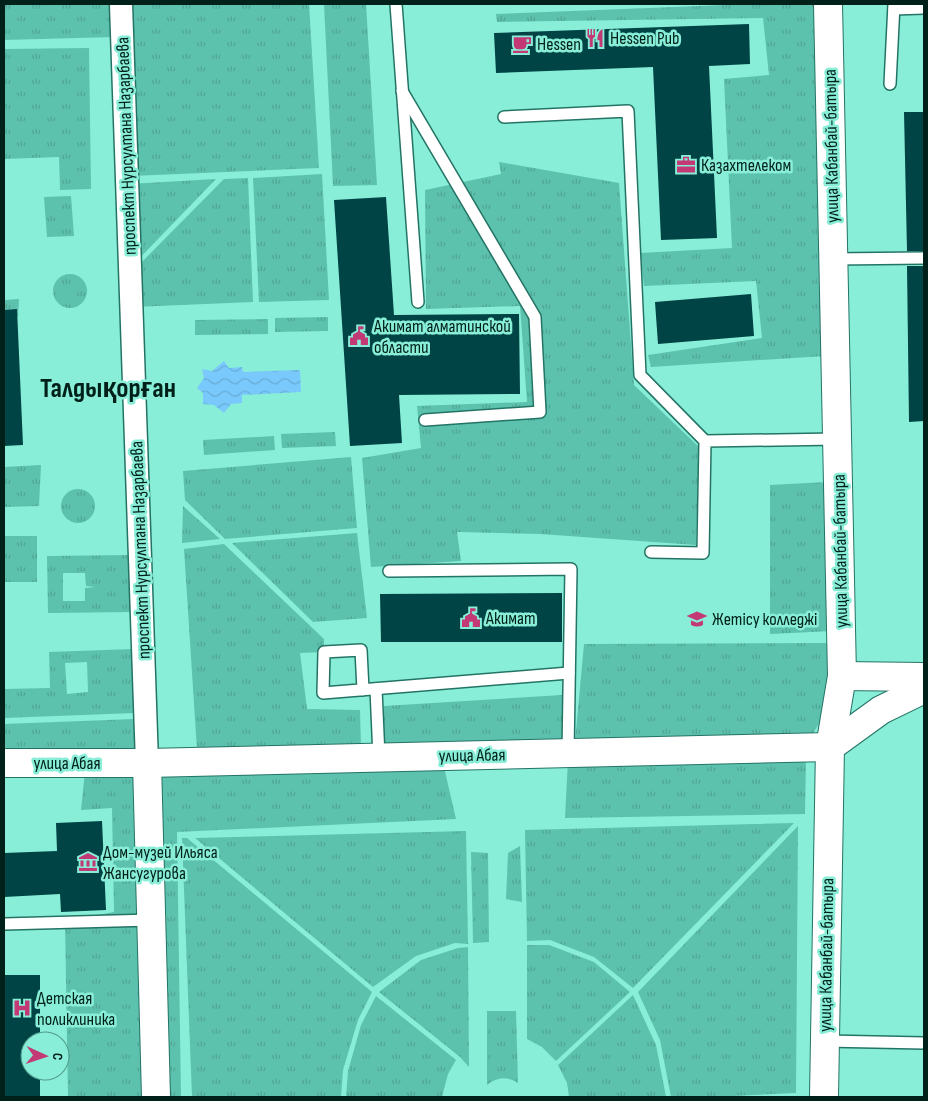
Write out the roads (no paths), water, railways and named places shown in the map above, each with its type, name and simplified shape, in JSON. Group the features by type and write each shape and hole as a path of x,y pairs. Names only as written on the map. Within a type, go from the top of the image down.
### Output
{"main road":[{"name":"улица Кабанбай-батыра","path":"824,1097 830,747 842,676 828,4"},
{"path":"842,676 924,677"},
{"path":"830,747 880,710 924,689"},
{"name":"улица Абая","path":"4,763 147,763 830,747"},
{"name":"проспект Нурсултана Назарбаева","path":"147,763 156,1097"}],"street":[{"name":"проспект Нурсултана Назарбаева","path":"121,4 147,763"}],"lane":[{"path":"396,4 418,302"},
{"path":"890,84 894,6 924,8"},
{"path":"402,91 535,317 540,412 425,420"},
{"path":"504,117 628,111 640,375 705,441 703,553 651,552"},
{"path":"833,259 924,258"},
{"path":"705,441 837,439"},
{"path":"389,571 571,569 568,753"},
{"path":"363,690 361,650 324,652 323,694 569,673"},
{"path":"376,689 379,758"},
{"path":"4,924 151,920"},
{"path":"825,1042 924,1043"}],"water":[{"path":"224,361 229,368 242,367 243,372 300,370 301,392 242,395 242,403 231,404 224,413 214,405 203,404 203,393 197,388 204,378 202,369 212,371"}],"place":[{"name":"Hessen Pub","path":"595,38"},
{"name":"Hessen","path":"522,44"},
{"name":"Казахтелеком","path":"686,165"},
{"name":"Акимат алматинской области","path":"359,336"},
{"name":"Акимат","path":"471,618"},
{"name":"Жетісу колледжі","path":"697,619"},
{"name":"Дом-музей Ильяса Жансугурова","path":"88,862"},
{"name":"Детская поликлиника","path":"22,1008"}],"district":[{"name":"Талдықорған","path":"108,387"}]}
